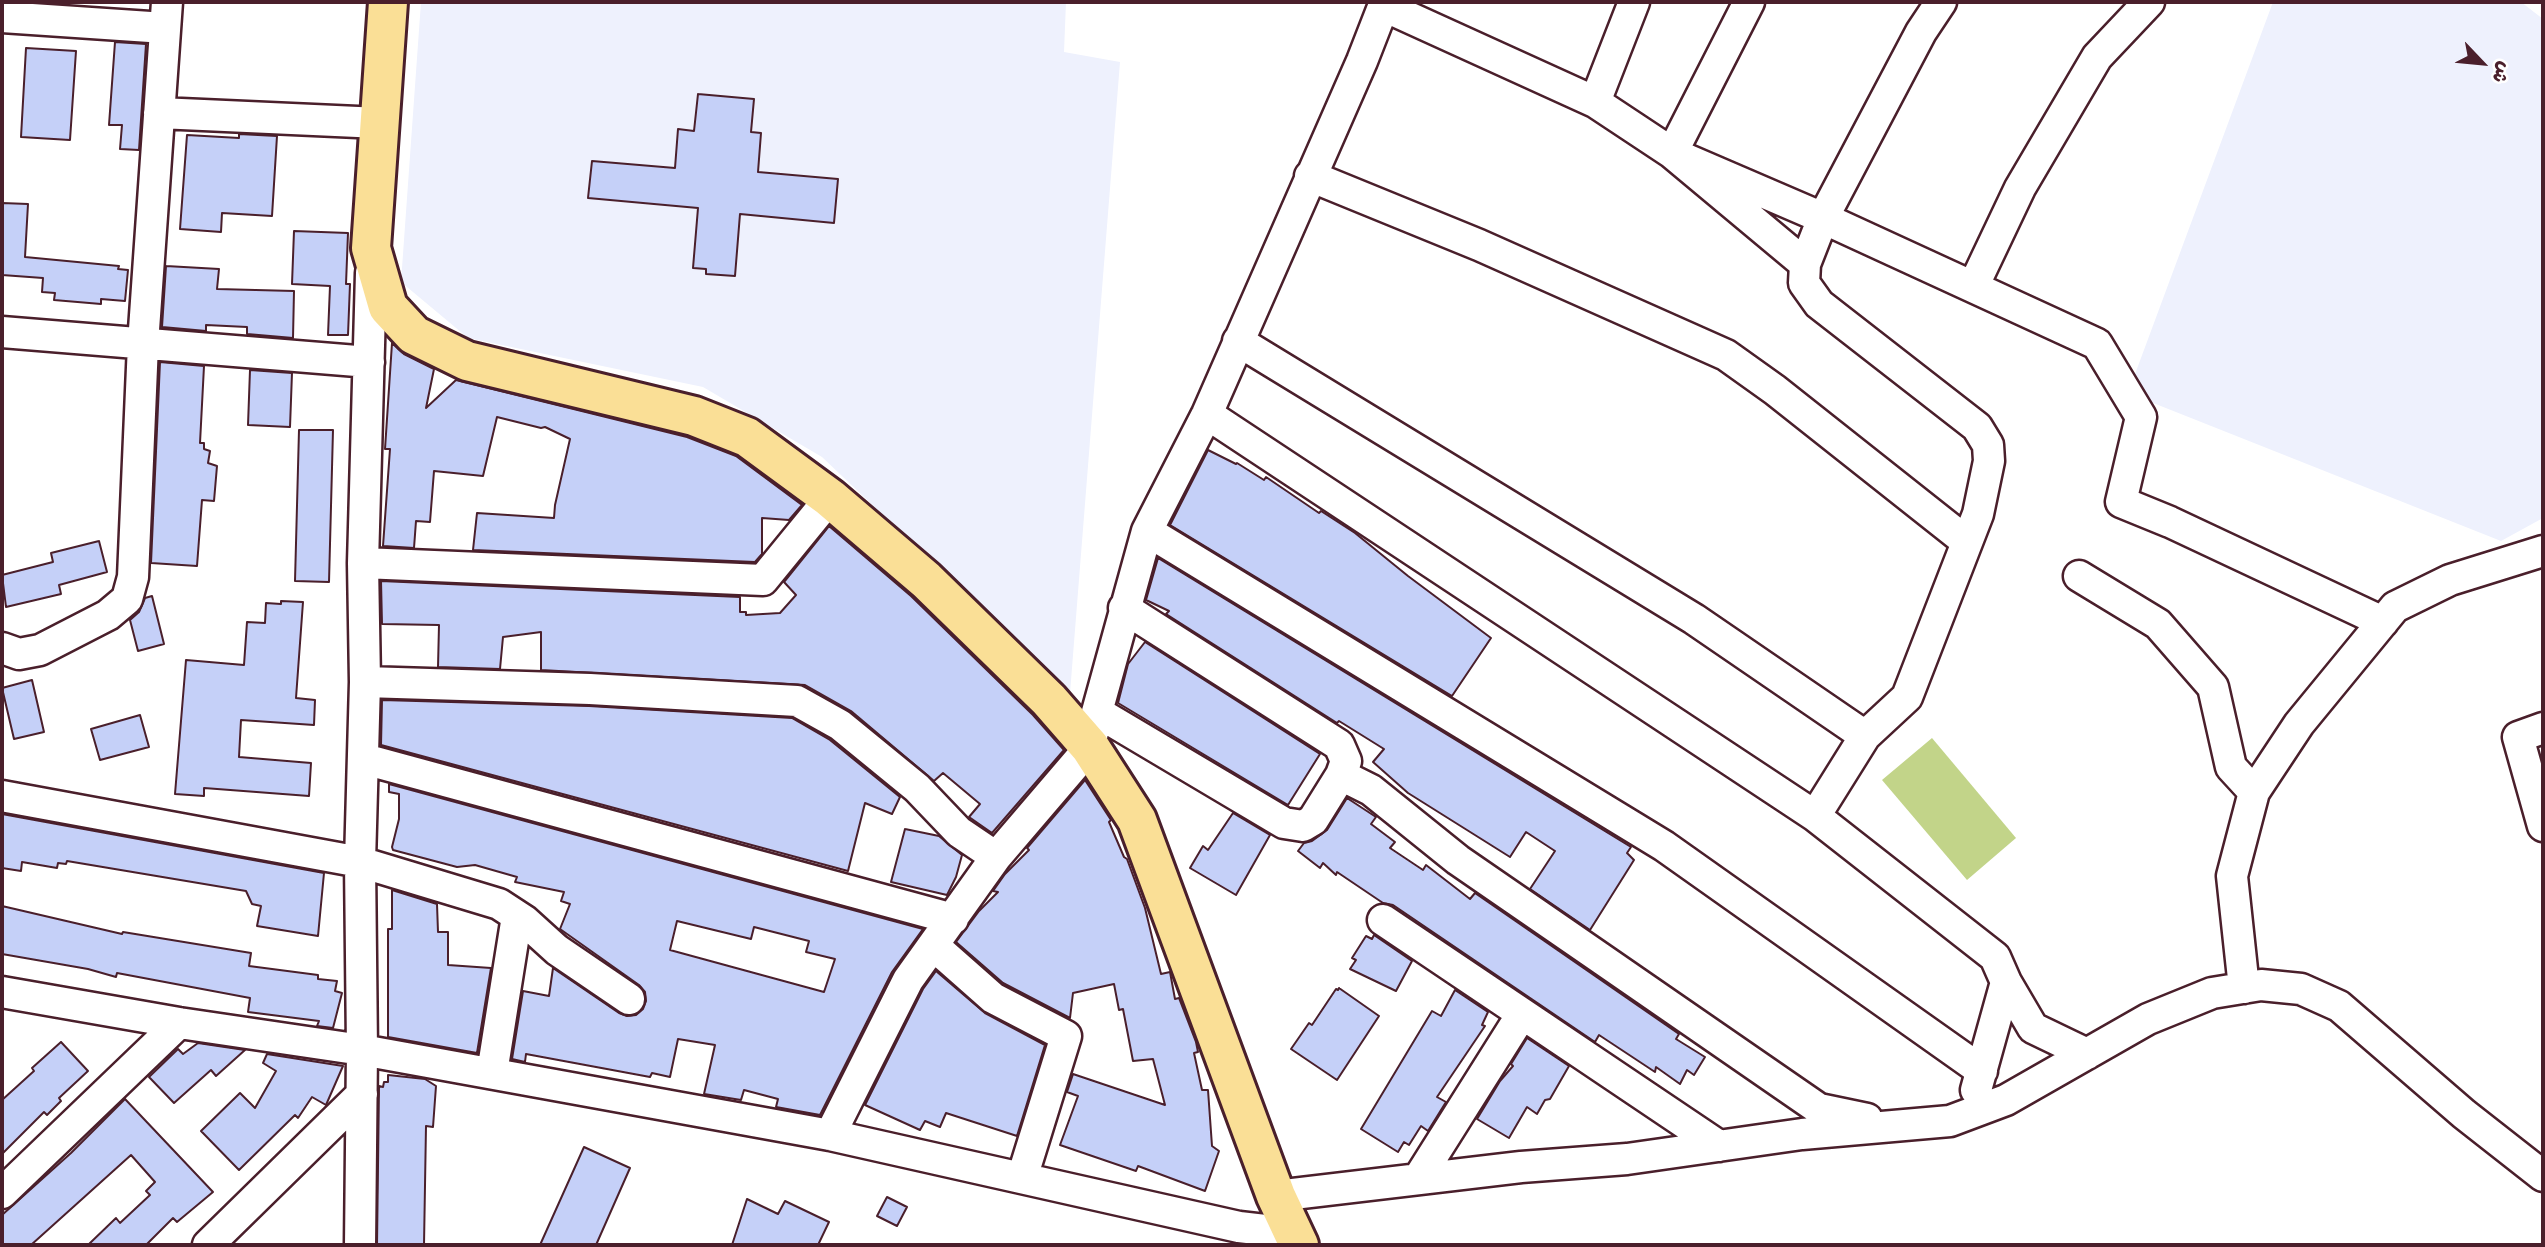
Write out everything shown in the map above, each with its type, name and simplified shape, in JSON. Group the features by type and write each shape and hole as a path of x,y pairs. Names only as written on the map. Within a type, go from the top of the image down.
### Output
{"main road":[{"path":"388,2 371,248 388,307 414,335 467,361 694,416 747,437 830,498 926,580 1049,699 1093,729 1136,820 1276,1196 1295,1239"}],"street":[{"path":"1595,102 1634,2"},
{"path":"1671,153 1749,2"},
{"path":"1815,816 1865,736 1907,697 1978,514 1989,461 1988,445 1977,427 1819,304 1804,283 1805,264 1823,218 1920,32 1941,2"},
{"path":"1973,287 2020,188 2097,57 2150,2"},
{"path":"830,1135 908,980 996,857 1093,729 1147,531 1207,414 1385,4 1595,102 1671,153 1805,264"},
{"path":"2,17 166,15 144,344 133,578 127,599 108,615 40,650 19,654 2,648"},
{"path":"159,113 380,123"},
{"path":"1671,153 1823,218 2097,344 2141,417 2121,502 2171,522 2383,622"},
{"path":"1310,176 1479,245 1726,355 1775,390 1967,542"},
{"path":"360,1245 360,862 365,682 363,563 371,248"},
{"path":"2,332 369,362"},
{"path":"1238,341 1694,620 1865,736"},
{"path":"1207,414 1815,816 1995,957 2033,1028 2087,1054"},
{"path":"363,563 763,580 830,498"},
{"path":"1147,531 1664,846 1982,1071"},
{"path":"2244,988 2232,876 2255,792 2299,724 2395,607 2450,580 2543,551"},
{"path":"2079,576 2158,624 2213,687 2231,767 2255,792"},
{"path":"1093,729 1284,823 1303,826 1313,820 1341,775 1346,761 1339,745 1124,608"},
{"path":"365,682 590,689 797,701 840,725 917,788 959,832 996,857"},
{"path":"2543,728 2518,737 2543,826"},
{"path":"364,759 953,919"},
{"path":"1341,775 1371,790 1458,860 1819,1108 1895,1125"},
{"path":"2,796 360,862 499,904 557,950 629,999"},
{"path":"492,1073 517,916"},
{"path":"1382,920 1719,1146"},
{"path":"933,945 993,998 1066,1036 1023,1178"},
{"path":"1969,1114 2006,982"},
{"path":"1276,1196 1627,1158 1802,1134 1950,1121 2006,1100 2148,1019 2212,993 2261,985 2301,989 2339,1006 2464,1114 2543,1176"},
{"path":"2,992 179,1023 362,1050 830,1135 1295,1239"},
{"path":"1418,1180 1522,1014"},
{"path":"2,1193 179,1023"},
{"path":"208,1245 362,1094"}],"shaded area":[{"path":"421,2 1066,2 1064,52 1120,62 1070,693 822,457 703,387 468,338 401,282"},
{"path":"2273,2 2521,2 2543,19 2543,518 2501,541 2128,393"}],"green space":[{"path":"1932,738 2016,838 1967,880 1882,780"}],"building":[{"path":"115,42 146,44 139,150 120,149 122,125 109,125"},
{"path":"26,48 76,51 70,140 21,137"},
{"path":"698,94 754,99 751,132 761,133 758,172 838,179 834,223 740,214 735,276 706,274 706,269 693,268 698,208 588,198 592,161 675,168 678,129 694,131"},
{"path":"239,134 277,136 272,216 222,213 221,232 180,229 187,135 239,138"},
{"path":"2,203 28,204 25,257 119,266 118,269 128,270 125,301 101,299 101,304 54,300 55,293 42,292 43,278 2,275"},
{"path":"294,231 348,233 348,335 328,335 330,286 292,284"},
{"path":"166,266 219,269 217,289 294,291 293,338 247,334 247,327 206,325 206,331 162,327"},
{"path":"392,343 404,354 434,369 426,408 456,380 687,437 736,456 802,505 789,520 762,518 762,554 755,562 473,550 477,513 554,518 570,439 545,427 497,417 483,476 434,471 430,522 416,521 414,548 383,546 390,449 385,449"},
{"path":"160,362 204,366 200,443 204,443 204,449 210,451 208,463 217,466 214,501 202,500 197,566 151,563"},
{"path":"250,370 292,373 290,427 248,425"},
{"path":"299,430 333,430 329,582 295,581"},
{"path":"1208,450 1237,463 1264,480 1266,477 1319,513 1321,511 1355,533 1491,638 1452,696 1170,525"},
{"path":"829,526 911,596 1033,715 1064,750 992,833 969,817 980,804 943,773 934,781 851,711 805,685 541,670 541,632 503,637 500,669 438,667 439,625 382,624 381,581 740,597 740,612 746,612 746,615 780,613 796,595 784,582"},
{"path":"99,541 107,572 59,585 61,594 6,607 2,575 53,562 51,553"},
{"path":"1158,558 1631,847 1627,853 1634,860 1590,930 1530,889 1555,851 1526,832 1510,857 1408,793 1373,762 1384,749 1339,721 1337,723 1166,614 1169,611 1146,600"},
{"path":"152,596 164,644 138,651 130,620 139,612 145,598"},
{"path":"281,601 303,602 296,698 315,700 314,725 241,720 239,757 311,763 309,796 204,788 204,796 175,794 186,660 244,665 247,622 265,623 266,603 281,604"},
{"path":"1145,642 1320,754 1288,805 1118,703 1128,664"},
{"path":"32,680 44,732 14,739 2,688"},
{"path":"382,700 589,706 792,718 830,740 900,797 892,814 865,803 848,871 381,745"},
{"path":"140,715 149,747 100,760 91,729"},
{"path":"1085,780 1111,820 1109,822 1127,859 1145,908 1161,974 1170,972 1175,999 1179,998 1196,1042 1198,1052 1194,1053 1202,1090 1208,1090 1212,1146 1219,1151 1205,1191 1138,1166 1136,1171 1060,1145 1078,1096 1067,1092 1073,1074 1165,1105 1153,1059 1133,1061 1123,1009 1119,1010 1114,984 1073,993 1070,1018 1003,983 956,942 979,911 998,892 993,891 1005,874 1029,850 1027,848"},
{"path":"389,784 923,929 892,972 820,1115 776,1107 778,1099 744,1090 741,1100 704,1094 715,1045 678,1039 670,1077 652,1073 650,1077 526,1054 525,1062 512,1059 523,991 549,996 553,968 627,1016 636,1015 643,1009 645,992 560,929 570,904 561,901 564,892 515,882 517,877 475,865 457,867 393,850 399,819 399,794 389,792","holes":["677,921 751,939 754,927 809,941 806,952 835,959 824,992 670,950"]},
{"path":"1347,798 1376,817 1371,824 1395,842 1390,848 1423,870 1426,865 1470,899 1475,893 1679,1034 1676,1039 1705,1057 1694,1075 1687,1070 1680,1084 1656,1067 1655,1072 1599,1035 1595,1042 1393,905 1383,903 1337,872 1336,875 1323,863 1320,868 1298,851 1304,843 1312,841 1327,830"},
{"path":"1233,813 1270,835 1236,895 1190,868 1203,846 1208,850"},
{"path":"2,814 324,873 318,936 257,926 261,906 252,904 246,891 67,861 66,864 58,863 57,868 22,862 21,871 2,868"},
{"path":"905,829 939,836 962,855 956,877 947,895 891,882"},
{"path":"392,890 437,904 438,932 448,932 448,965 491,968 477,1053 388,1037 388,929 392,929"},
{"path":"2,906 122,934 123,932 251,953 249,966 318,975 318,979 337,981 335,991 342,993 333,1028 317,1026 319,1021 248,1012 250,998 117,973 116,977 88,969 2,954"},
{"path":"1374,935 1412,961 1396,991 1350,969 1356,960 1352,958 1366,936 1372,939"},
{"path":"936,971 985,1013 1045,1045 1017,1136 946,1113 940,1127 925,1121 920,1130 865,1105 923,989"},
{"path":"1339,988 1379,1016 1337,1080 1291,1049"},
{"path":"1455,990 1488,1012 1482,1025 1485,1026 1437,1097 1446,1102 1428,1131 1421,1126 1409,1145 1404,1142 1398,1152 1361,1129 1432,1011 1441,1016"},
{"path":"1527,1038 1569,1066 1550,1099 1545,1100 1537,1114 1527,1107 1509,1138 1477,1119 1500,1081 1513,1066 1511,1064"},
{"path":"61,1042 88,1071 59,1098 61,1101 47,1115 44,1112 2,1154 2,1100"},
{"path":"198,1043 245,1050 216,1076 211,1070 174,1103 149,1077 178,1049 183,1054"},
{"path":"267,1054 343,1066 326,1105 312,1097 298,1118 295,1115 239,1170 201,1131 240,1093 255,1108 276,1071 263,1063"},
{"path":"388,1075 425,1079 436,1086 433,1127 426,1126 424,1245 377,1245 379,1086 383,1087 384,1082 388,1082"},
{"path":"125,1099 213,1192 177,1222 173,1218 146,1245 88,1245 116,1218 120,1223 150,1195 146,1191 155,1182 131,1155 31,1245 2,1245 2,1215 71,1153"},
{"path":"584,1147 630,1168 596,1245 540,1245"},
{"path":"887,1197 907,1207 897,1226 877,1216"},
{"path":"747,1199 778,1214 785,1201 829,1222 818,1245 732,1245"}]}
